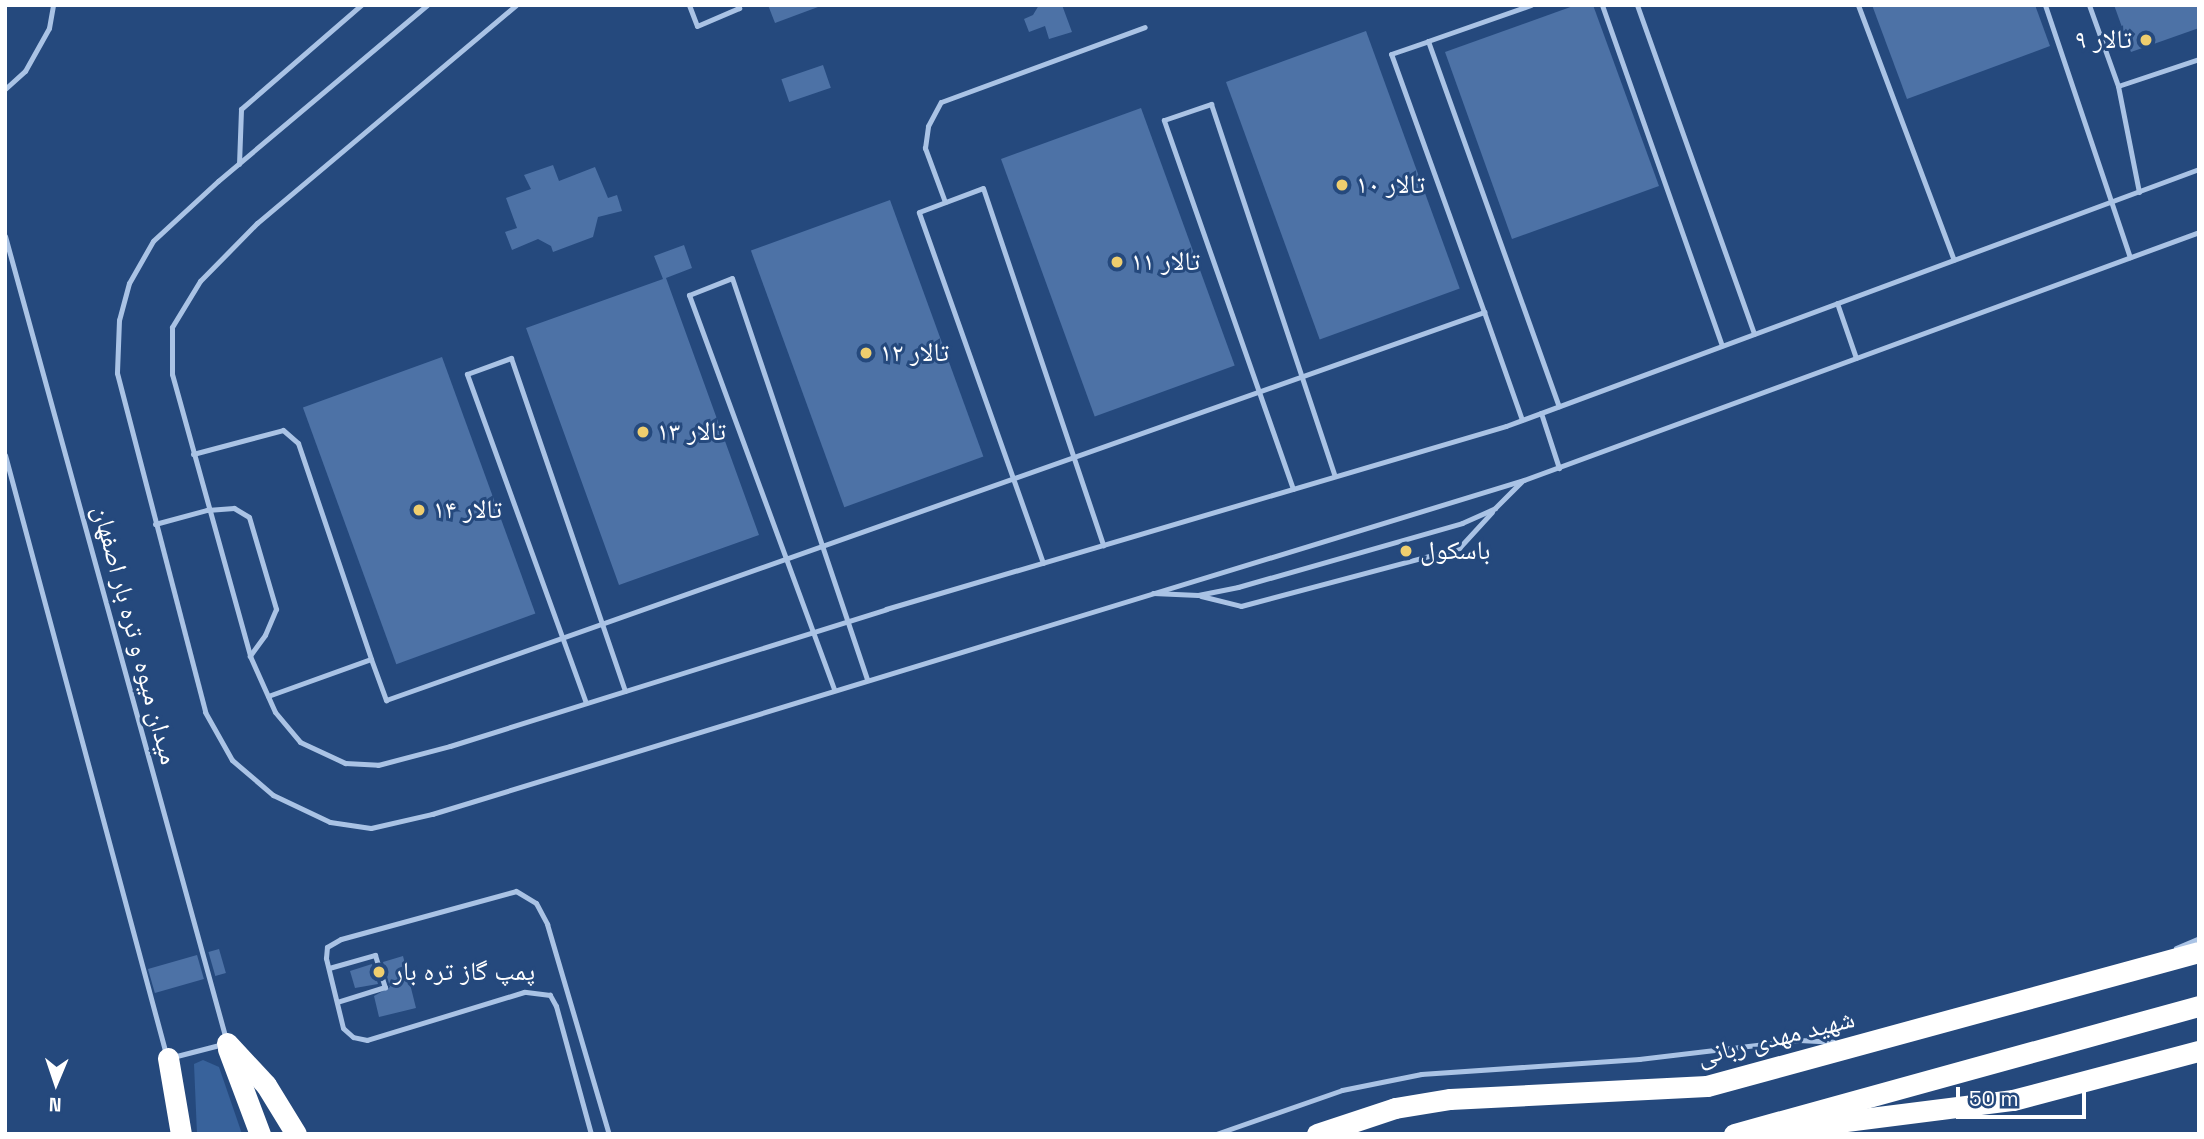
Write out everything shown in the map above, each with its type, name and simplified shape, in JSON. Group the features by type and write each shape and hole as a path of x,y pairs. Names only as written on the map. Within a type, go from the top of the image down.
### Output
{"highway":[{"name":"شهید مهدی ربانی","path":"1317,1134 1395,1108 1450,1100 1707,1086 1868,1045 2199,952"},
{"path":"1736,1133 2199,1006"},
{"path":"227,1043 260,1134"},
{"path":"227,1043 266,1085 296,1134"},
{"path":"1736,1133 1854,1122 2012,1100 2199,1051"},
{"path":"168,1058 181,1134"}],"lane":[{"path":"5,89 25,71 49,28 53,5"},
{"path":"239,164 241,109 361,5"},
{"path":"427,5 239,164 153,241 129,283 119,320 117,373 205,712 232,760 273,795 330,822 371,828 432,814 1147,593 1524,480 2191,234 2199,234"},
{"path":"516,5 257,223 200,281 172,327 172,374 207,510 250,656 275,712 300,742 345,763 378,765 848,621 1522,420 2199,169"},
{"path":"689,5 697,26 738,8 737,5"},
{"path":"1522,420 1391,54 1531,5"},
{"path":"1602,5 1722,346"},
{"path":"1637,5 1754,334"},
{"path":"1858,5 1954,260"},
{"path":"2045,5 2109,203 2130,257"},
{"path":"2089,5 2118,86 2139,192"},
{"path":"945,202 925,148 928,126 941,102 1146,27"},
{"path":"1428,41 1559,406"},
{"path":"2118,86 2199,59"},
{"path":"1293,489 1164,120 1211,104 1335,476"},
{"path":"1043,563 919,212 983,188 1103,545"},
{"name":"میدان میوه و تره بار اصفهان","path":"5,236 227,1043"},
{"path":"834,689 689,295 732,278 867,679"},
{"path":"1837,303 1856,358"},
{"path":"193,454 283,430 298,443 386,700 1483,312"},
{"path":"586,703 467,374 511,358 625,691"},
{"path":"1541,413 1559,468"},
{"path":"5,455 168,1058 227,1043"},
{"path":"1147,593 1198,595 1241,606 1459,548 1524,480"},
{"path":"155,524 207,510 234,508 249,517 276,609 265,635 250,656"},
{"path":"1198,595 1238,587 1462,523 1495,508"},
{"path":"268,696 371,659"},
{"path":"591,1134 556,1006 550,995 524,992 367,1040 353,1037 343,1028 329,968 327,947 341,939 516,891 536,903 547,924 609,1134"},
{"path":"2130,971 2199,938"},
{"path":"329,968 375,955 385,987 337,1002"},
{"path":"1216,1134 1342,1090 1421,1074 1639,1059 1799,1040 1868,1045"}],"shaded area":[{"path":"203,1060 219,1067 242,1134 197,1134 194,1064"}],"building":[{"path":"768,5 817,5 818,7 775,23"},
{"path":"1039,5 1062,5 1072,32 1049,39 1045,26 1029,32 1024,19 1033,15"},
{"path":"1576,5 1593,5 1659,186 1512,239 1445,52"},
{"path":"1872,5 2035,5 2050,46 1907,99"},
{"name":"تالار ۹","path":"2114,5 2199,5 2199,28 2131,52"},
{"name":"تالار ۱۰","path":"1366,31 1460,288 1320,339 1226,82"},
{"path":"823,65 831,88 789,102 781,79"},
{"name":"تالار ۱۱","path":"1141,108 1235,365 1095,416 1001,159"},
{"path":"553,165 559,181 595,167 608,198 617,195 622,211 598,217 593,237 553,252 551,246 538,239 512,250 505,232 517,228 506,198 531,189 524,175"},
{"name":"تالار ۱۲","path":"890,200 983,457 844,507 751,251"},
{"name":"تالار ۱۳","path":"684,245 692,268 666,278 759,535 619,585 526,328 663,279 654,256"},
{"name":"تالار ۱۴","path":"442,357 535,614 396,664 303,408"},
{"path":"219,949 226,973 215,976 208,952"},
{"path":"197,955 204,979 155,993 148,969"},
{"path":"403,956 416,1008 379,1017 374,996 390,987 383,962"},
{"path":"372,964 378,984 355,988 350,971"}],"place":[{"name":"تالار ۹","path":"2146,40"},
{"name":"تالار ۱۰","path":"1342,185"},
{"name":"تالار ۱۱","path":"1117,262"},
{"name":"تالار ۱۲","path":"866,353"},
{"name":"تالار ۱۳","path":"643,432"},
{"name":"تالار ۱۴","path":"419,510"},
{"name":"باسكول","path":"1406,551"},
{"name":"پمپ گاز تره بار","path":"379,972"}]}
